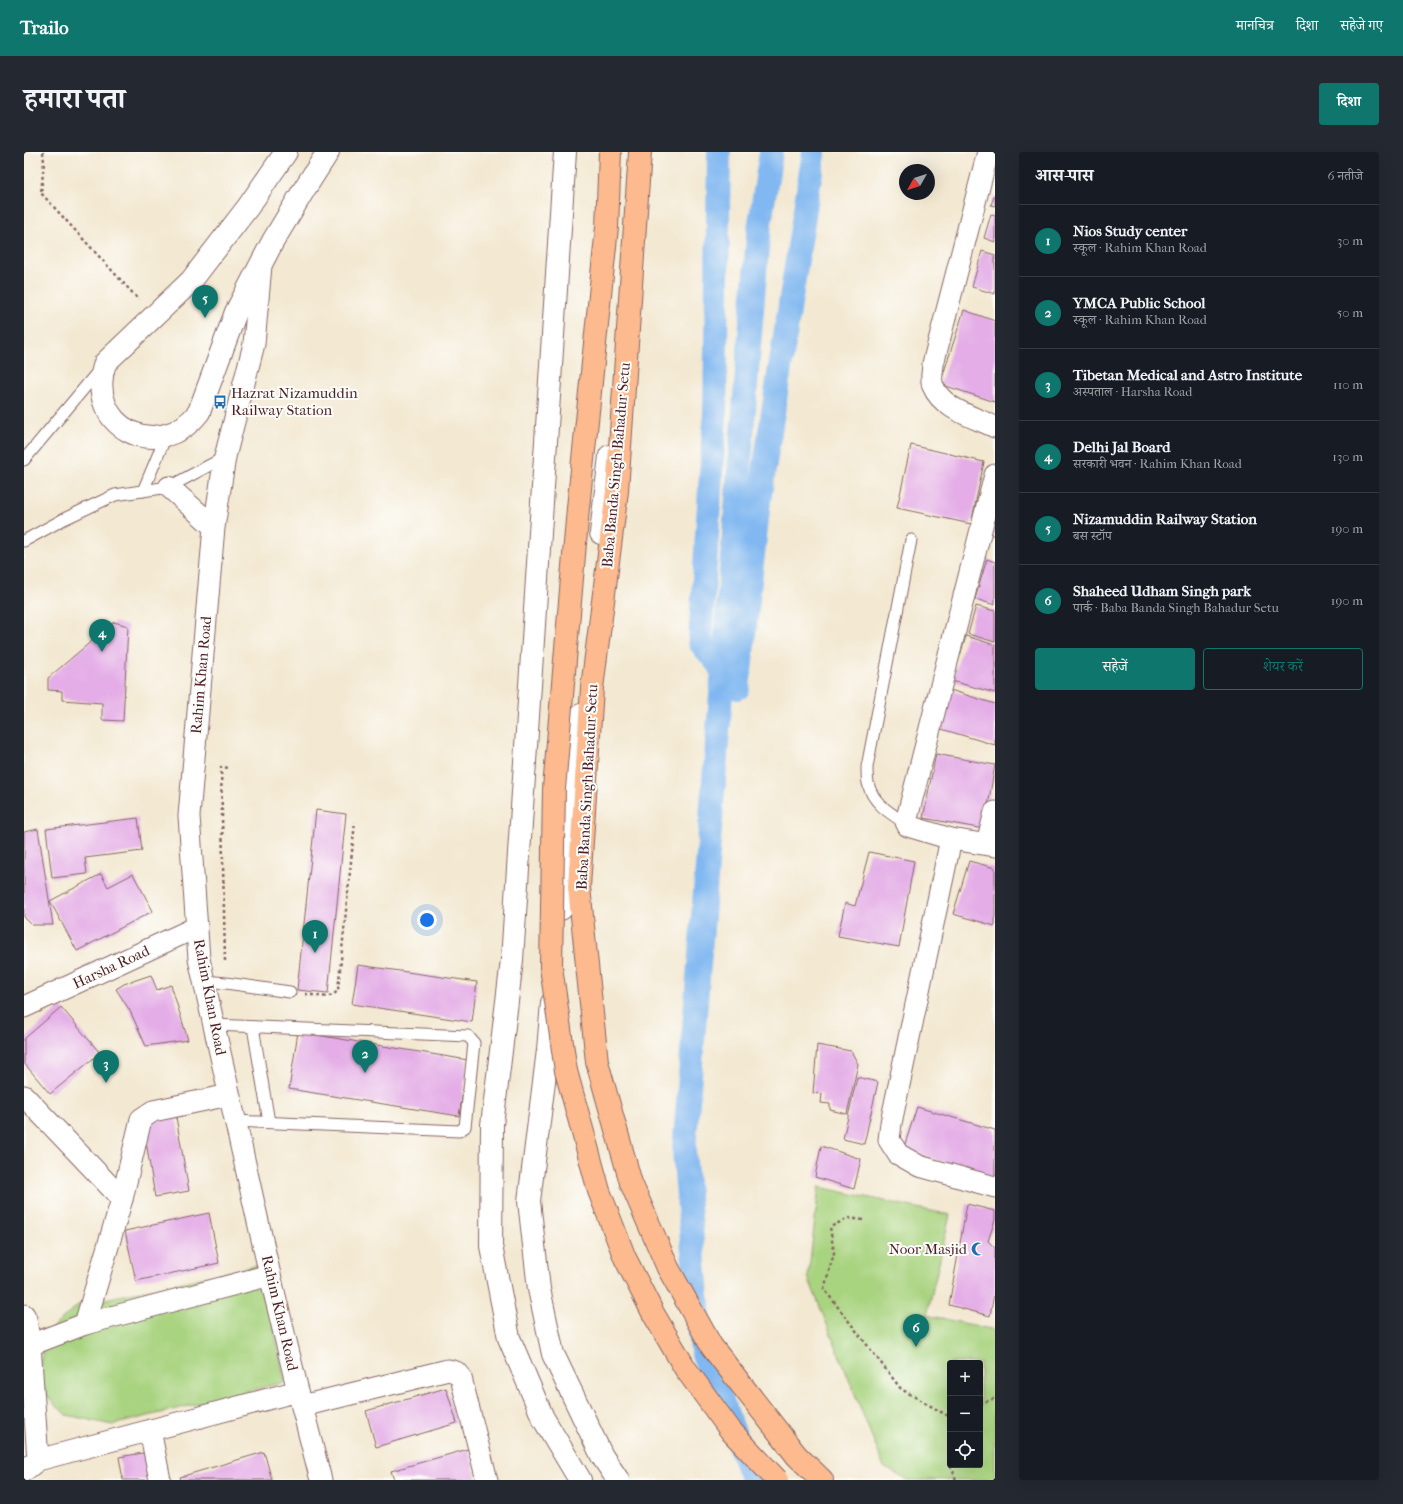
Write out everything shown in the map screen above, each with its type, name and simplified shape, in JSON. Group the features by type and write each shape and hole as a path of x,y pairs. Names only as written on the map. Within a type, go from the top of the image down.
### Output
{"highway":[{"name":"Baba Banda Singh Bahadur Setu","path":"610,152 607,227 578,508 554,789 551,967 566,1071 599,1191 624,1258 653,1313 685,1368 731,1431 777,1480"},
{"name":"Baba Banda Singh Bahadur Setu","path":"640,152 617,490 592,688 579,887 597,1062 631,1183 668,1268 712,1347 797,1456 822,1480"}],"street":[{"path":"286,152 248,207 190,281 105,363 102,371 101,388 105,404 113,418 126,430 141,436 158,438 174,434 188,425 199,412 236,312 273,241 304,188 328,152"},
{"path":"565,152 513,952 492,1125 491,1246 509,1338 543,1418 580,1480"},
{"path":"618,1480 602,1456 553,1354 539,1289 529,1201 548,1050 570,812 610,449 631,207 634,152"},
{"path":"988,152 933,364 932,385 941,399 958,410 995,427"},
{"name":"Rahim Khan Road","path":"261,264 254,344 225,457 214,527 189,816 200,958 229,1095 270,1275 321,1480"},
{"path":"995,475 906,821 907,824 951,839 991,845 995,812"},
{"path":"169,487 214,527"},
{"path":"951,839 891,1122 889,1140 898,1154 919,1166 995,1187"},
{"name":"Harsha Road","path":"24,1008 197,927"},
{"path":"85,1324 122,1199 141,1119 153,1111 229,1095"},
{"path":"24,1096 122,1199"},
{"path":"30,1345 85,1324 270,1275"},
{"path":"24,1314 30,1345 31,1466 150,1430 300,1398 448,1370 456,1372 461,1378 487,1480"},
{"path":"150,1430 160,1480"}],"lane":[{"path":"24,460 105,363"},
{"path":"143,491 166,436"},
{"path":"24,541 64,518 115,495 169,487 225,457"},
{"path":"907,824 885,810 874,797 868,784 867,767 911,540"},
{"path":"205,981 290,992"},
{"path":"214,1025 468,1036 474,1043 464,1127 459,1131 269,1122 235,1122"},
{"path":"253,1027 269,1122"}],"path":[{"path":"43,152 44,162 41,194 154,316"},
{"path":"225,961 221,767 229,768"},
{"path":"290,992 330,997 335,995 338,990 355,822"},
{"path":"862,1220 849,1218 830,1227 834,1253 824,1289 901,1389 947,1415"},
{"path":"983,1403 995,1398"},
{"path":"952,1468 956,1480"}],"green space":[{"path":"819,1187 950,1215 927,1315 995,1330 995,1480 907,1480 884,1467 808,1277"},
{"path":"261,1265 285,1382 112,1425 67,1415 51,1401 37,1377 43,1350 52,1328 78,1305"}],"building":[{"path":"995,193 995,206 991,205"},
{"path":"991,214 995,215 995,242 984,238"},
{"path":"982,251 995,255 995,294 972,287"},
{"path":"964,310 995,321 995,402 940,384"},
{"path":"911,445 984,462 971,524 897,508"},
{"path":"995,515 995,536 989,534"},
{"path":"987,559 995,562 995,605 975,599"},
{"path":"976,606 995,611 995,642 968,634"},
{"path":"114,622 128,626 123,721 102,720 102,703 62,700 62,691 48,690 48,678"},
{"path":"966,636 995,645 995,693 952,681"},
{"path":"950,690 995,704 995,745 938,728"},
{"path":"936,754 995,765 984,829 923,818"},
{"path":"316,810 346,814 328,993 297,990"},
{"path":"138,818 142,851 85,858 87,874 52,878 46,829"},
{"path":"38,829 53,925 32,925 24,917 24,832"},
{"path":"869,852 914,861 899,947 838,936 845,903 855,906"},
{"path":"969,861 995,868 995,926 953,914"},
{"path":"101,874 108,887 133,874 153,911 77,951 50,901"},
{"path":"358,965 477,982 472,1022 352,1004"},
{"path":"151,975 157,990 171,985 188,1040 146,1046 130,1011 116,989 124,984"},
{"path":"61,1007 100,1053 50,1094 24,1063 24,1039"},
{"path":"298,1032 468,1060 459,1116 289,1089"},
{"path":"817,1045 851,1051 858,1064 847,1114 830,1110 830,1104 821,1103 822,1094 813,1093"},
{"path":"857,1077 878,1082 864,1144 843,1139"},
{"path":"917,1107 995,1130 995,1177 903,1150"},
{"path":"176,1117 189,1191 155,1197 143,1123"},
{"path":"821,1146 861,1159 854,1189 815,1177"},
{"path":"967,1204 995,1211 995,1220 988,1241 995,1248 995,1289 990,1316 949,1305"},
{"path":"209,1213 219,1263 136,1281 125,1231"},
{"path":"446,1388 457,1423 376,1447 366,1411"},
{"path":"468,1449 477,1480 394,1480 391,1471"},
{"path":"149,1452 154,1480 123,1480 119,1457"},
{"path":"264,1452 272,1480 181,1480 180,1477"}],"waterway":[{"path":"719,152 715,413 700,642 738,688 759,501 814,152"},
{"path":"753,1480 702,1351 684,1151 758,236 771,152"}],"place":[{"name":"Nizamuddin Railway Station","path":"205,318"},
{"name":"Hazrat Nizamuddin Railway Station","path":"220,402"},
{"name":"Delhi Jal Board","path":"102,652"},
{"name":"Nios Study center","path":"315,953"},
{"name":"YMCA Public School","path":"365,1073"},
{"name":"Tibetan Medical and Astro Institute","path":"106,1083"},
{"name":"Noor Masjid","path":"978,1249"},
{"name":"Shaheed Udham Singh park","path":"916,1347"}]}
